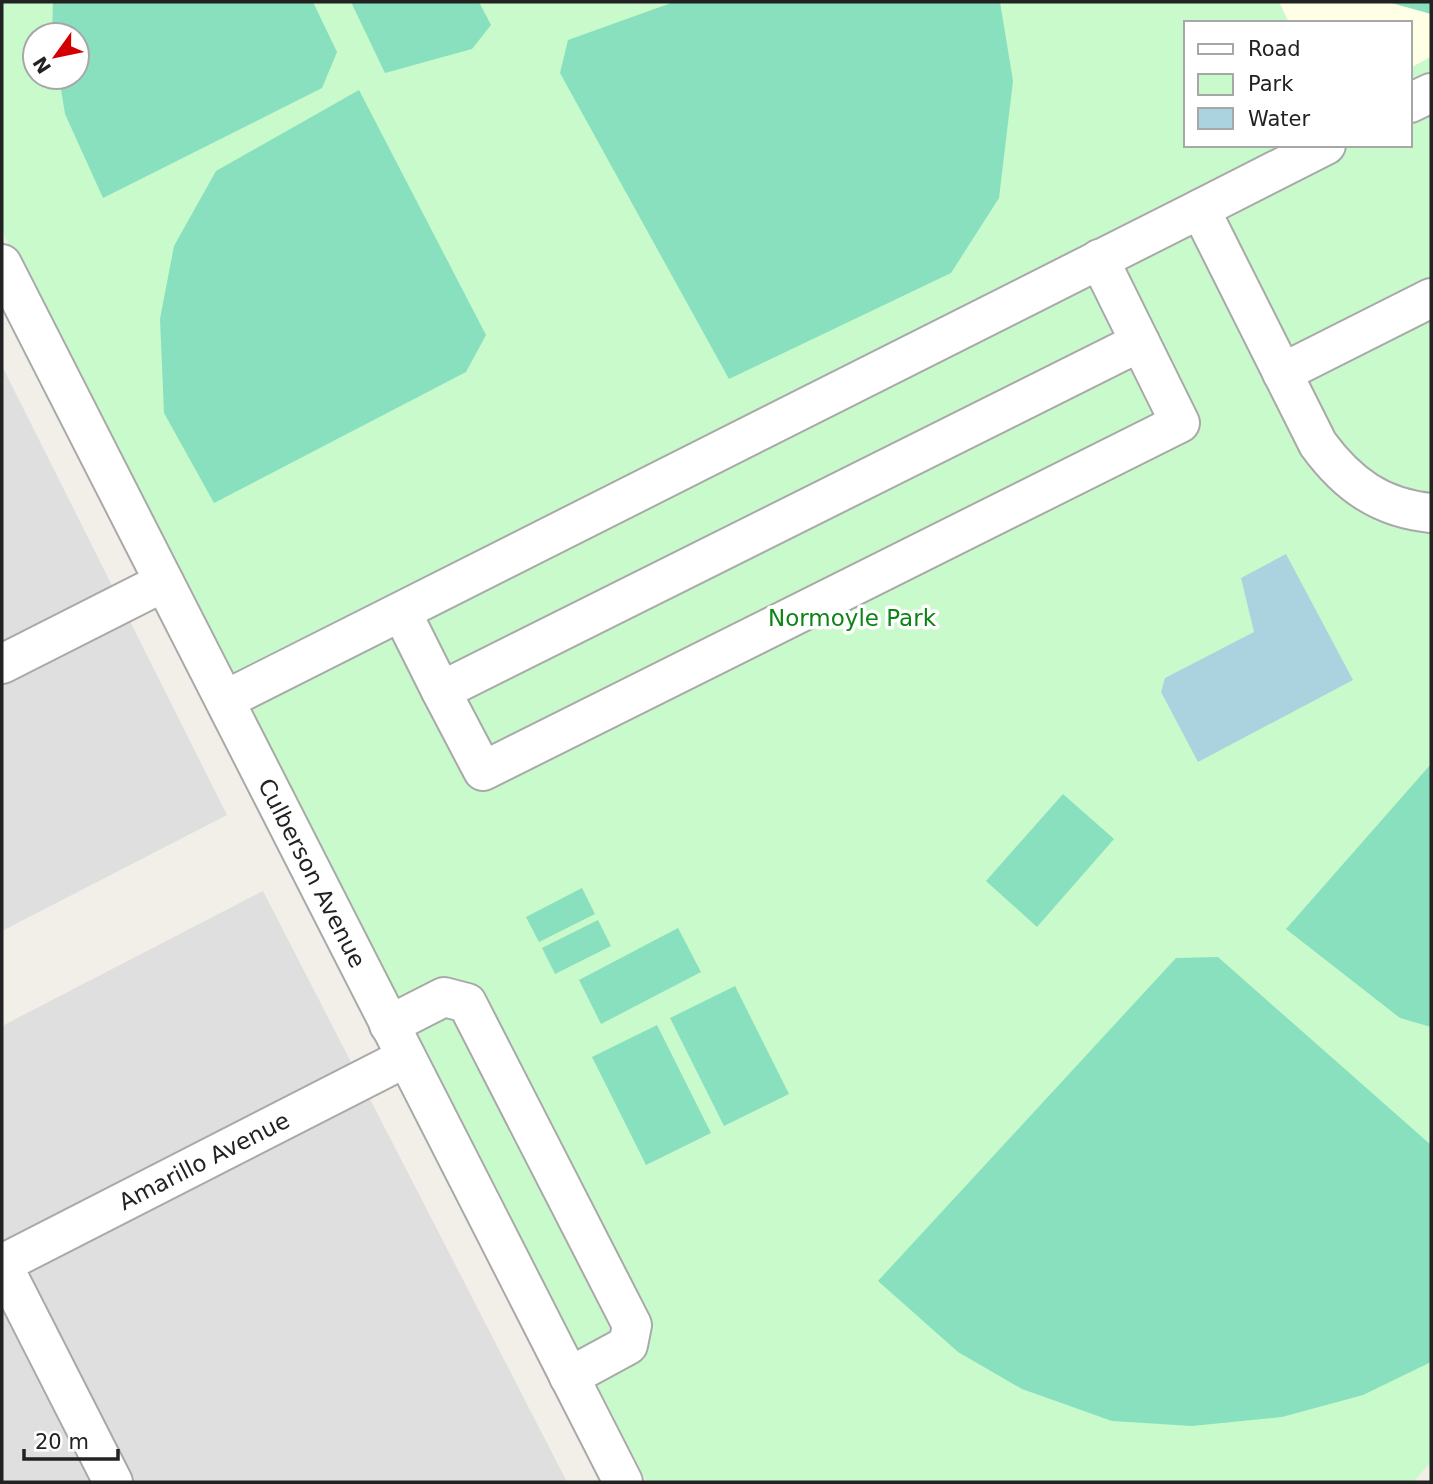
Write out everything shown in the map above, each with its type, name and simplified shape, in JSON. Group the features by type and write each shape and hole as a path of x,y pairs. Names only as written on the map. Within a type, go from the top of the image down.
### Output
{"street":[{"path":"1412,102 1431,93"},
{"path":"225,700 1322,147"},
{"path":"1200,209 1318,444 1335,468 1357,488 1382,502 1409,511 1431,513"},
{"path":"401,613 483,771 1180,423 1099,260"},
{"name":"Culberson Avenue","path":"2,264 623,1482"},
{"path":"1282,373 1431,298"},
{"path":"441,691 1140,342"},
{"path":"2,664 163,582"},
{"path":"388,1025 444,998 467,1003 632,1325 628,1345 569,1377"},
{"name":"Amarillo Avenue","path":"2,1264 405,1058"},
{"path":"2,1264 113,1482"}],"shaded area":[{"path":"1279,2 1431,2 1431,57 1412,67 1412,21 1288,21"},
{"path":"2,366 227,815 2,931"},
{"path":"263,891 567,1482 2,1482 2,1026"}],"green space":[{"name":"Normoyle Park","path":"2,2 1279,2 1288,21 1184,21 1184,147 1412,147 1412,67 1431,57 1431,1462 1413,1482 647,1482 2,231"},
{"path":"53,2 313,2 337,52 322,88 103,198 65,114 61,91 91,91 91,21 52,21"},
{"path":"351,2 479,2 491,25 472,49 385,73"},
{"path":"674,2 1000,2 1013,81 999,198 951,273 729,379 560,73 568,40"},
{"path":"1388,2 1431,2 1431,14"},
{"path":"359,90 486,335 466,372 214,503 164,413 160,319 174,246 216,171"},
{"path":"1431,764 1431,1027 1400,1018 1286,929"},
{"path":"1063,794 1114,839 1037,927 986,881"},
{"path":"582,888 595,914 539,942 526,917"},
{"path":"598,920 611,946 555,974 542,948"},
{"path":"678,928 701,972 601,1024 579,980"},
{"path":"1218,957 1431,1145 1431,1362 1363,1395 1282,1417 1192,1426 1112,1421 1022,1389 958,1352 878,1281 1176,958"},
{"path":"735,986 789,1094 724,1126 670,1018"},
{"path":"657,1025 711,1133 646,1165 592,1057"}],"water":[{"path":"1286,554 1353,680 1198,762 1161,692 1165,678 1254,632 1241,578"}]}
